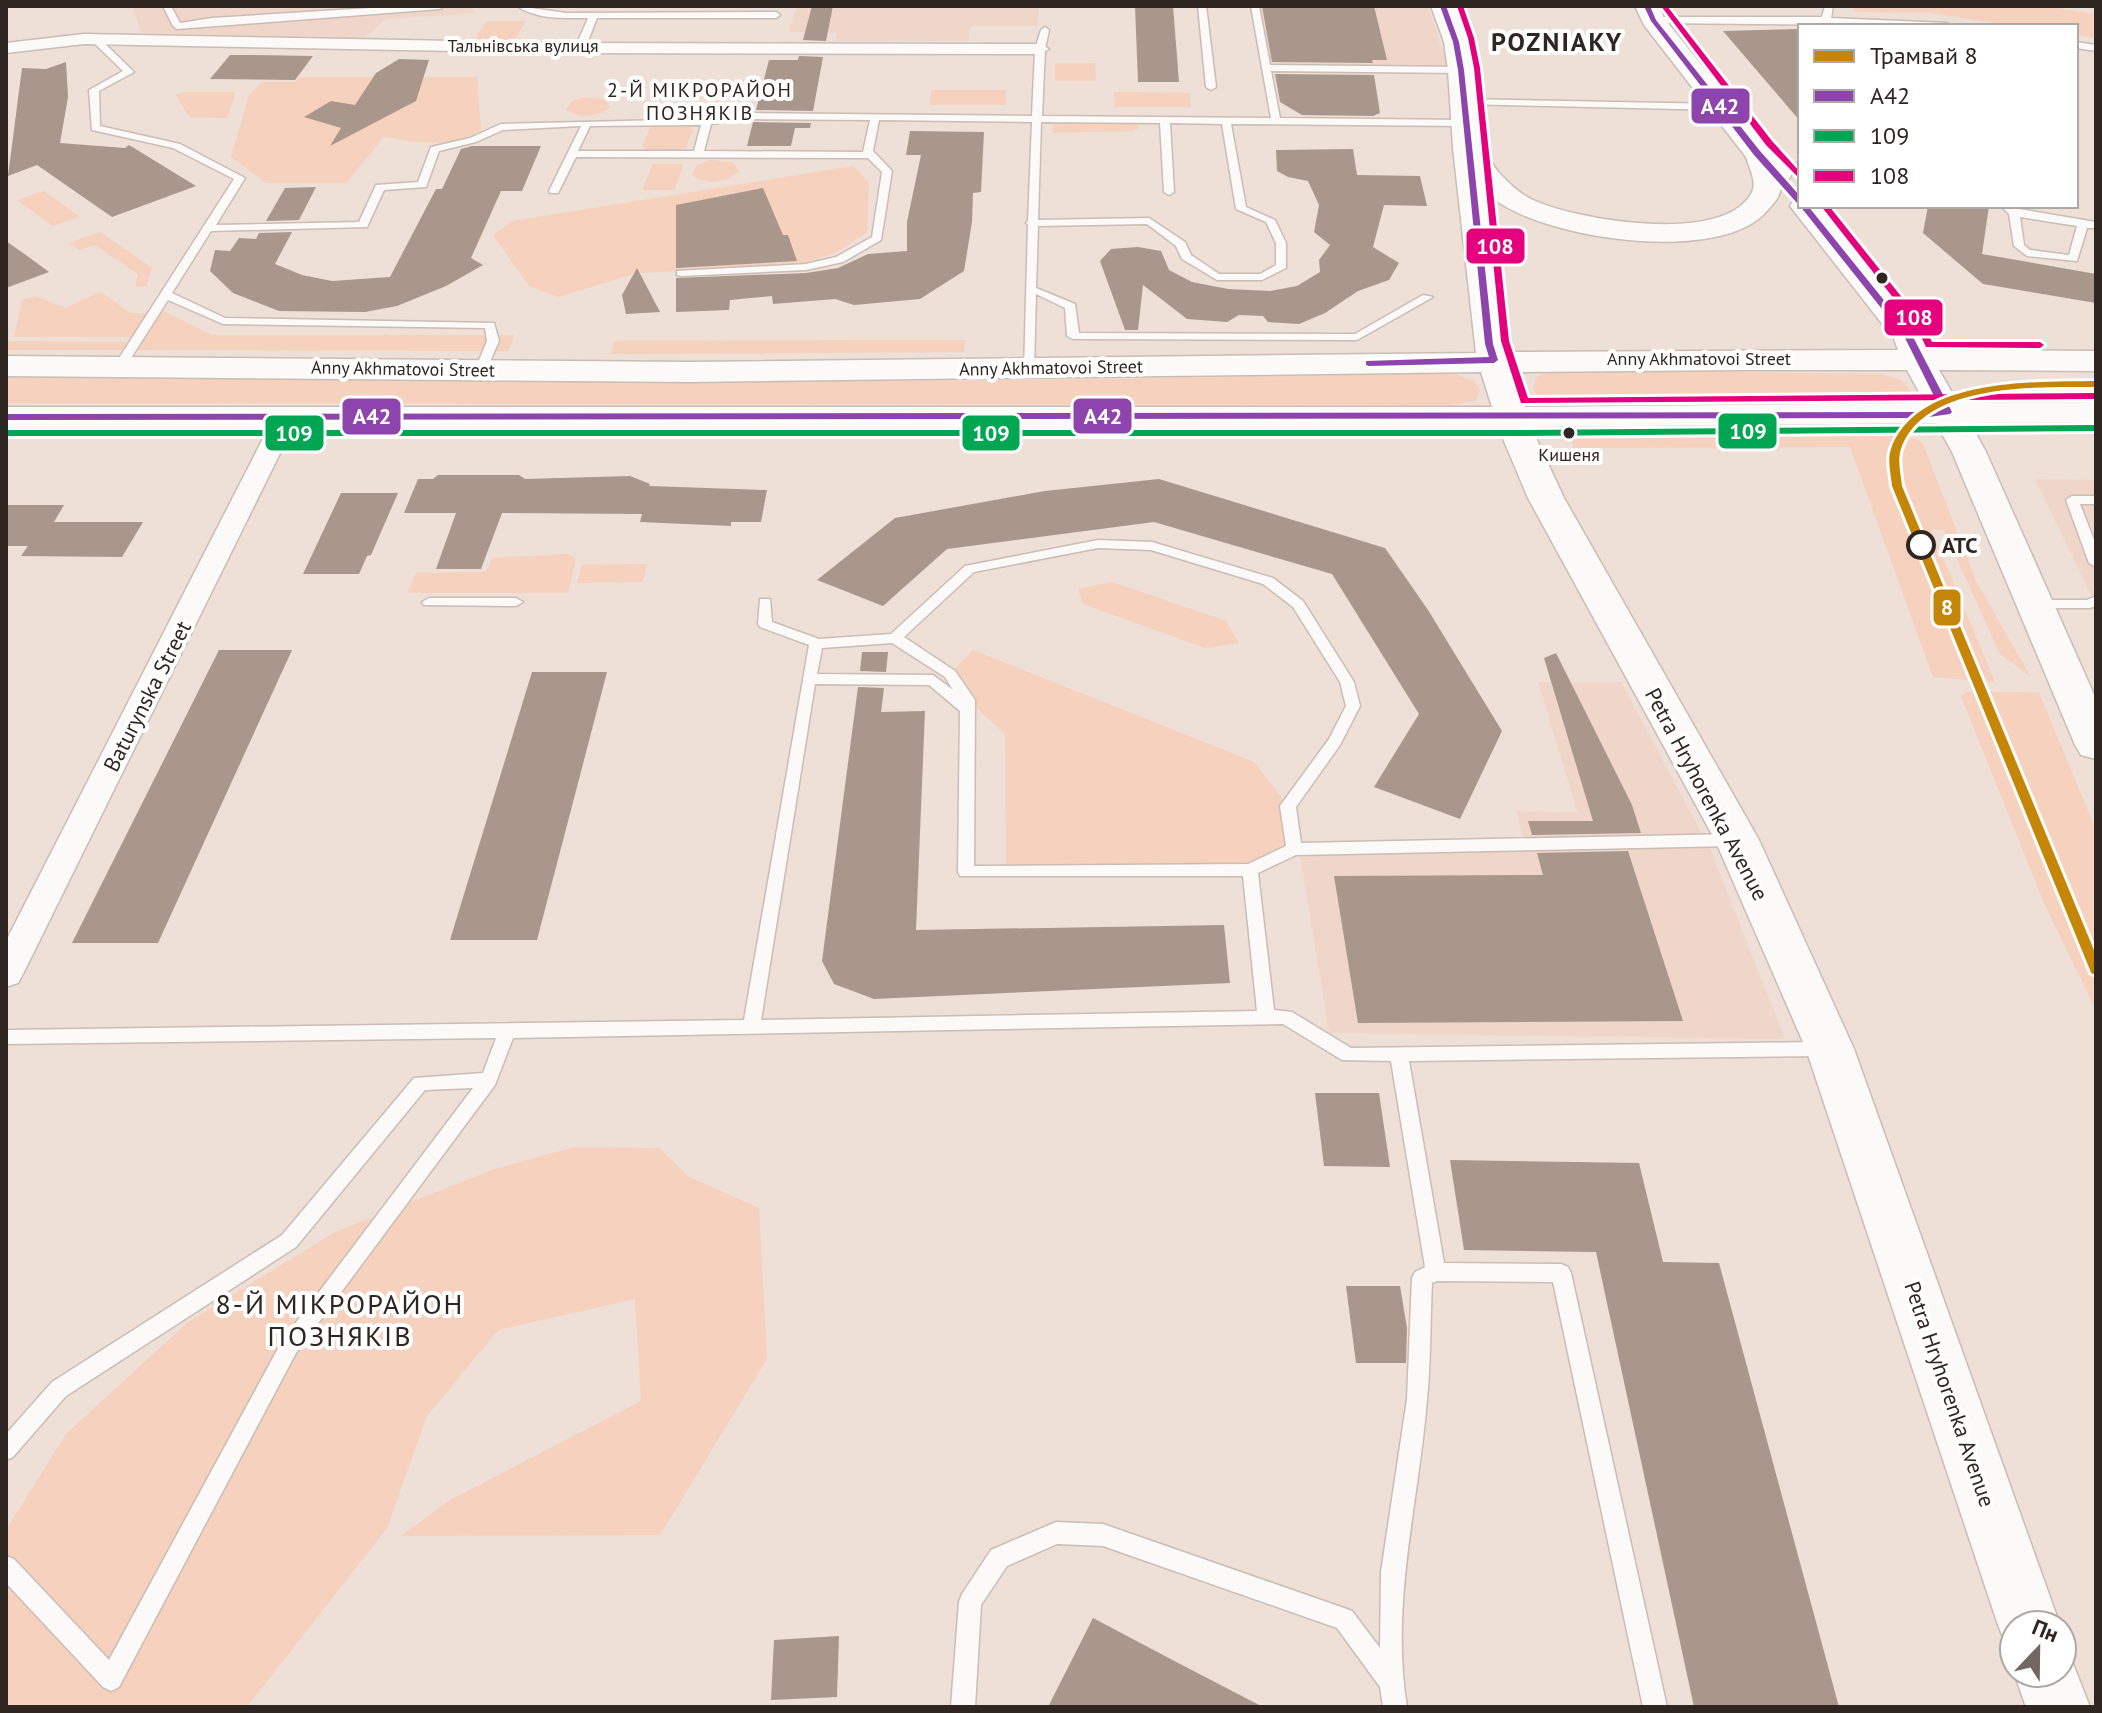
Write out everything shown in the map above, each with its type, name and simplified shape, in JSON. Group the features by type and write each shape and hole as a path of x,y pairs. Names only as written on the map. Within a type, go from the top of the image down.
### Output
{"main road":[{"name":"Petra Hryhorenka Avenue","path":"1443,6 1456,42 1461,70 1489,344 1512,417 1546,498 1737,840 1830,1049 2023,1609"},
{"path":"1650,13 1722,107 1778,164 1798,198"},
{"path":"1465,124 1496,188 1521,205 1554,219 1593,229 1669,234 1699,231 1738,219 1754,209 1766,195 1768,182 1778,164"},
{"path":"1806,208 1909,337 1918,361 1969,452 2096,745"},
{"name":"Anny Akhmatovoi Street","path":"6,366 481,370 1028,369 1494,360 2096,361"},
{"path":"6,417 1512,417 2096,412"}],"street":[{"name":"Тальнівська вулиця","path":"6,48 95,39 581,46 1042,40"},
{"name":"Baturynska Street","path":"6,974 286,417"}],"lane":[{"path":"167,6 177,26"},
{"path":"155,40 177,26 305,6"},
{"path":"202,23 440,6"},
{"path":"521,6 527,10 560,15 776,15"},
{"path":"1202,6 1211,87"},
{"path":"1255,6 1276,121"},
{"path":"1826,20 1829,6"},
{"path":"1650,13 1907,24"},
{"path":"581,46 594,15"},
{"path":"95,39 129,72 94,90 95,128 176,146 240,178 120,366"},
{"path":"1028,369 1031,223 1042,40"},
{"path":"1266,68 1461,70"},
{"path":"208,228 363,225 380,187 422,185 435,149 473,140 501,127 707,122 746,116 1465,124 1722,107"},
{"path":"869,155 875,118"},
{"path":"1165,120 1169,192"},
{"path":"1031,223 1149,221 1181,244 1186,257 1217,277 1262,277 1282,266 1281,243 1270,220 1241,209 1226,121"},
{"path":"698,154 707,122"},
{"path":"554,191 587,123"},
{"path":"572,154 869,155 887,171 877,238 839,260 806,267 681,273"},
{"path":"2010,210 2090,224 2076,256 2065,260 2021,250 2010,210"},
{"path":"1030,291 1040,291 1071,306 1073,336 1357,337 1427,297"},
{"path":"166,295 223,321 490,325 493,341 481,370"},
{"path":"2096,500 2072,500 2096,563"},
{"path":"895,638 970,569 1098,544 1152,546 1268,581 1298,604 1347,682 1353,706 1335,741 1288,806 1294,849"},
{"path":"2037,604 2090,604 2096,600"},
{"path":"429,602 516,602"},
{"path":"765,602 765,624 818,644 895,638 950,674 968,700 966,872 1250,870 1294,849 1737,840"},
{"path":"751,1028 814,648 818,644"},
{"path":"809,679 933,680 968,710"},
{"path":"1250,870 1266,1017"},
{"path":"6,1037 507,1032 1286,1017 1348,1055 1830,1049"},
{"path":"6,1567 111,1679 289,1347 489,1080 507,1032"},
{"path":"1399,1054 1436,1272"},
{"path":"6,1450 59,1389 289,1241 420,1083 489,1080"},
{"path":"1395,1707 1391,1682 1392,1572 1417,1399 1422,1278 1436,1272 1561,1273 1655,1707"},
{"path":"963,1707 970,1602 999,1558 1056,1533 1103,1535 1344,1619 1391,1682"}],"shaded area":[{"path":"133,6 470,6 476,13 386,19 363,39 141,33"},
{"path":"797,6 1039,6 1038,26 970,26 968,41 836,41 837,33 789,32"},
{"path":"1255,6 1428,6 1449,71 1266,68"},
{"path":"1855,6 2042,6 2096,14 2096,38 2078,35 2078,24 2002,24 1931,13 1853,12"},
{"path":"487,21 526,21 514,41 474,40"},
{"path":"1055,63 1095,63 1096,81 1055,81"},
{"path":"300,77 477,77 481,131 445,142 384,137 346,183 266,183 231,157 249,95 262,82 295,82"},
{"path":"931,90 1006,90 1006,105 930,105"},
{"path":"236,92 227,118 189,117 175,94"},
{"path":"1114,92 1190,93 1191,107 1115,107"},
{"path":"585,97 605,99 610,107 589,116 566,110 572,101"},
{"path":"1054,122 1137,124 1138,128 1133,131 1052,133"},
{"path":"651,126 691,127 693,130 685,149 649,151 642,146"},
{"path":"710,160 732,162 739,171 716,181 692,175 697,165"},
{"path":"653,164 684,164 674,190 642,190"},
{"path":"853,166 869,182 867,232 837,252 798,265 637,273 558,297 529,286 493,235 513,221"},
{"path":"44,191 80,217 53,226 17,200"},
{"path":"100,232 152,268 146,287 135,287 138,274 95,245 79,250 69,243"},
{"path":"101,292 130,313 153,313 136,337 14,337 22,300 35,296 65,308"},
{"path":"160,309 212,335 514,335 509,351 134,350"},
{"path":"965,340 964,352 611,354 614,341"},
{"path":"6,341 132,342 127,350 6,350"},
{"path":"1558,370 1881,374 1901,380 1916,396 1905,407 1566,407 1541,400 1533,389 1537,376"},
{"path":"1450,372 1475,382 1480,391 1476,400 1451,405 6,403 6,374 733,381 1092,379"},
{"path":"2057,382 2096,382 2096,399 2013,402 2010,395"},
{"path":"1889,432 1923,444 1976,581 2030,676 2000,654 1944,530 1931,529 1995,682 1933,677 1850,447 1602,448 1573,454 1572,434"},
{"path":"2035,479 2096,480 2096,605"},
{"path":"568,554 576,559 568,593 407,593 416,573 486,572 492,558"},
{"path":"647,564 643,582 577,583 582,565"},
{"path":"1112,582 1226,621 1239,643 1205,648 1083,604 1078,589"},
{"path":"973,650 1254,762 1288,806 1294,849 1250,870 1006,872 1005,734 968,700 950,674"},
{"path":"1538,682 1621,682 1711,851 1785,1039 1329,1033 1300,855 1526,851 1517,811 1578,813"},
{"path":"1969,691 2039,693 2096,830 2096,1010 2044,903 1961,696"},
{"path":"575,1147 659,1148 689,1177 759,1208 767,1359 660,1535 401,1536 450,1500 641,1401 635,1299 498,1330 427,1416 387,1528 247,1707 6,1707 6,1530 66,1434 187,1323 335,1232 495,1169"}],"building":[{"path":"812,6 833,6 826,41 803,40"},
{"path":"1135,6 1173,6 1179,82 1138,82"},
{"path":"1262,6 1374,6 1387,60 1372,60 1373,63 1272,62"},
{"path":"1798,29 1798,119 1723,31"},
{"path":"230,55 313,56 295,80 210,79"},
{"path":"799,56 823,57 813,111 756,110 769,60 798,60"},
{"path":"399,59 429,60 416,101 330,146 341,128 304,117 331,101 355,105 376,73"},
{"path":"66,62 68,97 60,143 125,148 129,145 196,186 112,217 37,165 8,176 22,68 46,69"},
{"path":"1275,74 1374,75 1380,113 1373,116 1302,115 1280,102"},
{"path":"753,122 811,123 810,128 795,128 791,146 747,146"},
{"path":"910,131 984,132 981,192 973,193 964,271 920,299 854,305 835,299 773,304 772,296 730,300 729,310 676,312 676,278 806,273 838,268 868,254 907,251 907,222 921,155 906,155"},
{"path":"472,146 541,146 522,191 501,191 471,258 483,265 446,286 397,306 365,312 279,311 233,293 210,271 215,250 230,251 239,238 256,239 259,233 292,232 275,264 302,275 332,281 390,277 436,189 442,189 461,149"},
{"path":"1353,149 1357,175 1420,176 1427,206 1384,205 1373,247 1399,263 1389,280 1358,291 1325,313 1299,324 1268,322 1263,316 1239,315 1227,322 1187,319 1143,285 1138,330 1125,330 1100,261 1111,249 1138,247 1161,251 1169,270 1192,282 1228,289 1270,291 1297,286 1320,272 1319,260 1330,245 1314,232 1319,205 1308,181 1277,171 1276,150"},
{"path":"316,187 299,220 266,221 285,188"},
{"path":"763,188 783,235 788,235 797,261 676,268 676,205"},
{"path":"1928,208 1989,208 1982,254 2096,274 2096,303 1983,284 1923,233"},
{"path":"6,241 30,258 49,272 6,288"},
{"path":"637,268 660,312 626,314 622,295"},
{"path":"438,475 519,475 525,479 630,476 649,486 767,490 761,522 731,522 731,526 640,522 642,514 502,513 481,569 436,569 456,513 404,513 418,479 433,479"},
{"path":"1159,479 1385,548 1428,610 1502,731 1460,819 1374,787 1419,714 1332,574 1154,522 947,549 883,606 817,580 895,518 1045,491"},
{"path":"341,493 398,493 371,555 367,556 359,574 303,574"},
{"path":"6,505 64,505 54,522 143,522 122,557 21,556 28,546 6,546"},
{"path":"219,650 292,650 158,943 72,943"},
{"path":"862,652 888,652 886,672 860,671"},
{"path":"1556,653 1632,805 1641,833 1532,835 1528,821 1593,821 1544,658"},
{"path":"532,672 607,672 537,940 450,940"},
{"path":"858,687 884,688 881,712 925,711 916,930 1224,925 1230,983 874,999 834,984 822,961"},
{"path":"1628,851 1683,1021 1358,1023 1334,876 1543,875 1537,853"},
{"path":"1315,1093 1379,1093 1390,1167 1324,1166"},
{"path":"1450,1160 1639,1163 1663,1262 1719,1263 1839,1707 1694,1707 1596,1252 1464,1250"},
{"path":"1346,1286 1400,1286 1407,1328 1406,1363 1356,1363"},
{"path":"1093,1618 1182,1665 1263,1707 1048,1707"},
{"path":"839,1636 837,1697 771,1700 774,1640"}],"tram line":[{"name":"8","path":"2096,384 2013,387 1954,398 1928,410 1909,426 1896,449 1895,463 1897,486 2096,970"}],"transit line":[{"name":"А42","path":"1369,363 1494,360 1489,344 1461,70 1456,42 1443,6"},
{"name":"108","path":"1460,6 1477,68 1505,341 1524,401 2096,396"},
{"name":"А42","path":"1647,6 1653,20 1757,153 1798,199"},
{"name":"108","path":"1664,6 1769,143 1798,175"},
{"name":"А42","path":"6,417 1922,415 1947,412 1909,337 1806,208"},
{"name":"108","path":"1827,208 1921,327 1929,345 2040,345"},
{"name":"109","path":"6,433 1512,433 2096,428"}],"place":[{"name":"Кишеня","path":"1569,433"},
{"name":"АТС","path":"1921,545"}],"district":[{"name":"POZNIAKY","path":"1557,42"},
{"name":"2-Й МІКРОРАЙОН ПОЗНЯКІВ","path":"700,102"},
{"name":"8-Й МІКРОРАЙОН ПОЗНЯКІВ","path":"340,1320"}]}
